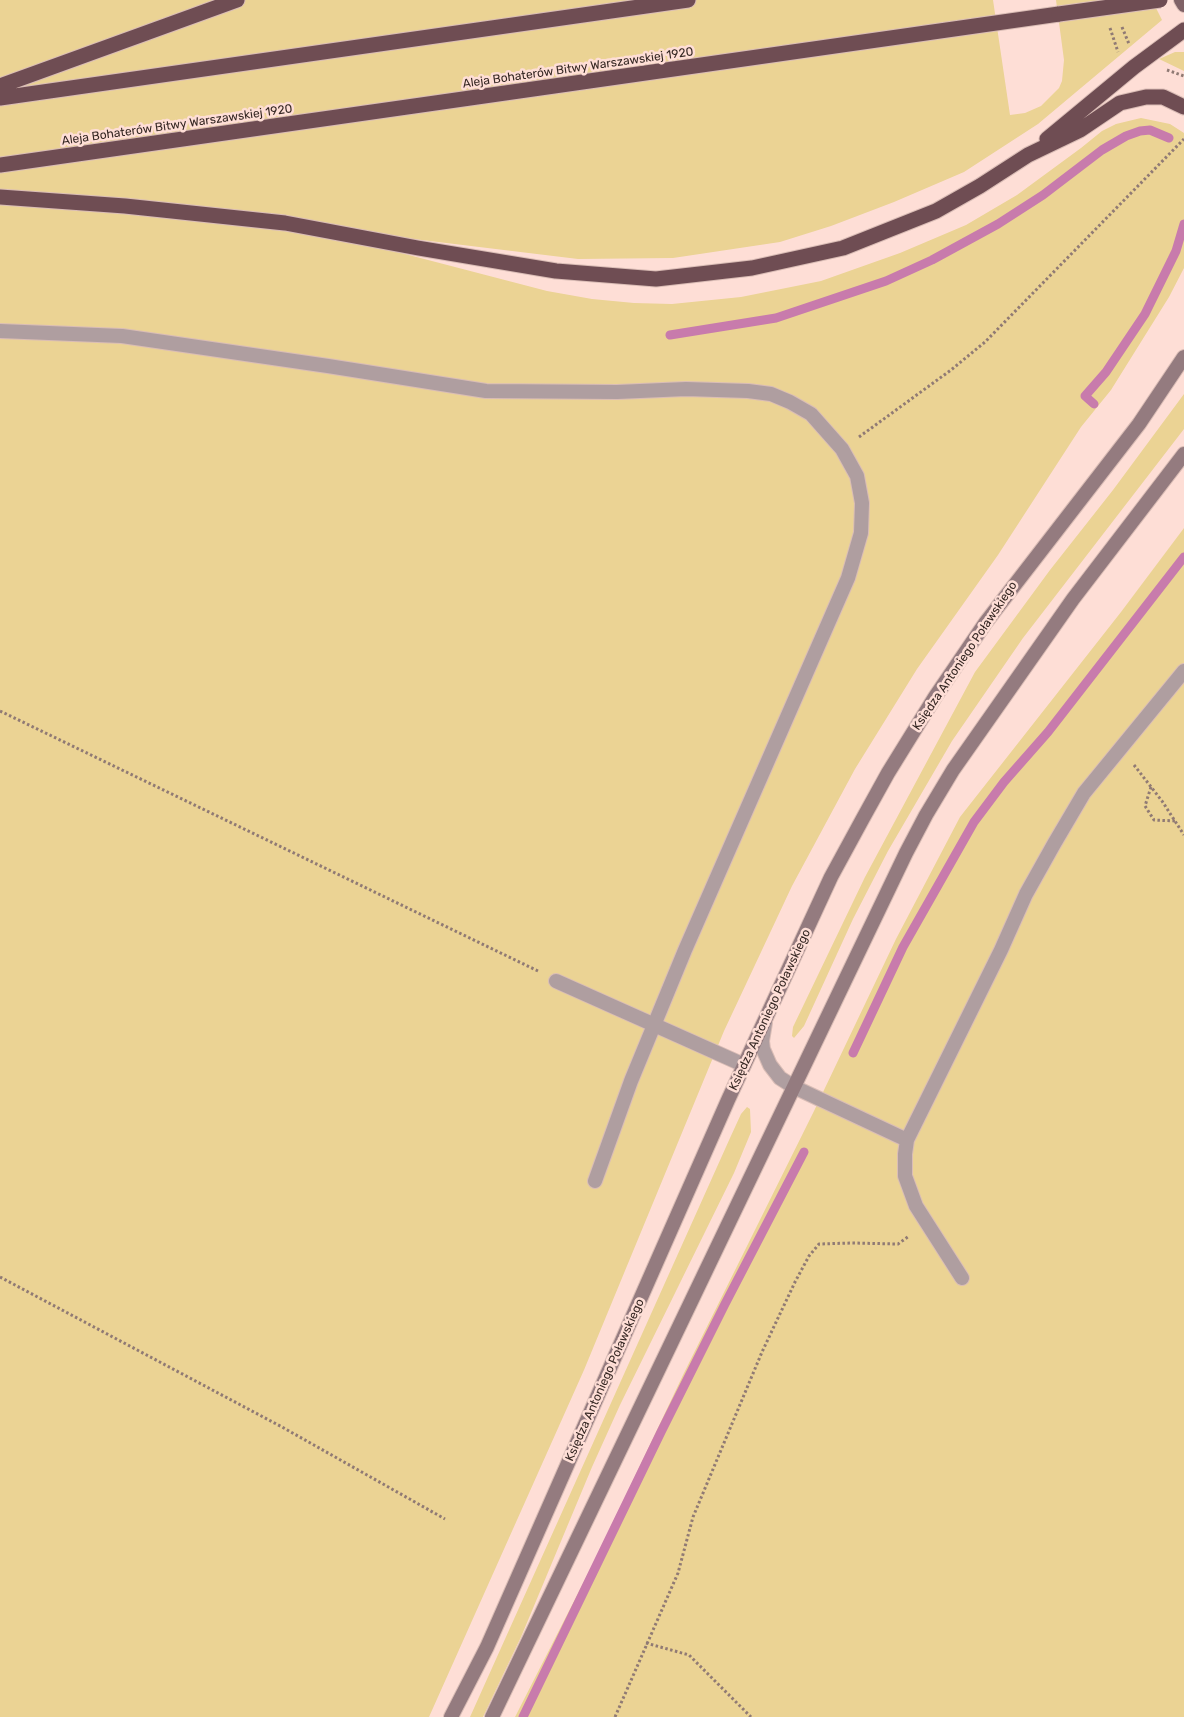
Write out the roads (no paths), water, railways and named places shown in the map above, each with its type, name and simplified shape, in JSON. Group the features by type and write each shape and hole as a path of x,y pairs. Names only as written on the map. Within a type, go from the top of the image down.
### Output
{"highway":[{"path":"0,86 237,0"},
{"path":"0,98 688,0"},
{"name":"Aleja Bohaterów Bitwy Warszawskiej 1920","path":"0,165 1160,0"},
{"path":"0,197 125,206 285,223 556,271 656,279 752,268 843,248 936,211 980,186 1028,155 1134,67 1184,30"},
{"path":"1028,155 1080,130 1120,103 1146,97 1162,97 1184,107"}],"main road":[{"path":"1180,0 1184,5"},
{"name":"Księdza Antoniego Poławskiego","path":"451,1717 487,1646 744,1065 831,877 888,773 935,697 1018,579 1139,424 1184,357"},
{"path":"492,1717 906,852 926,815 953,770 1073,599 1184,454"}],"lane":[{"path":"0,331 122,336 486,391 617,392 686,389 748,391 771,394 811,414 842,450 857,476 862,503 861,533 848,578 654,1025 631,1080 595,1181"},
{"path":"962,1278 916,1206 905,1176 907,1140 1001,950 1026,894 1084,793 1184,671"},
{"path":"556,981 744,1065"},
{"path":"769,1010 763,1032 763,1048 774,1071 794,1087 907,1140"}],"waterway":[{"path":"670,335 776,318 886,281 932,260 998,224 1043,195 1102,150 1126,136 1150,130 1169,138"},
{"path":"1094,404 1085,396 1106,372 1145,314 1176,251 1184,224"},
{"path":"853,1053 903,947 974,822 1004,782 1048,732 1184,557"},
{"path":"523,1717 661,1432 804,1152"}]}
